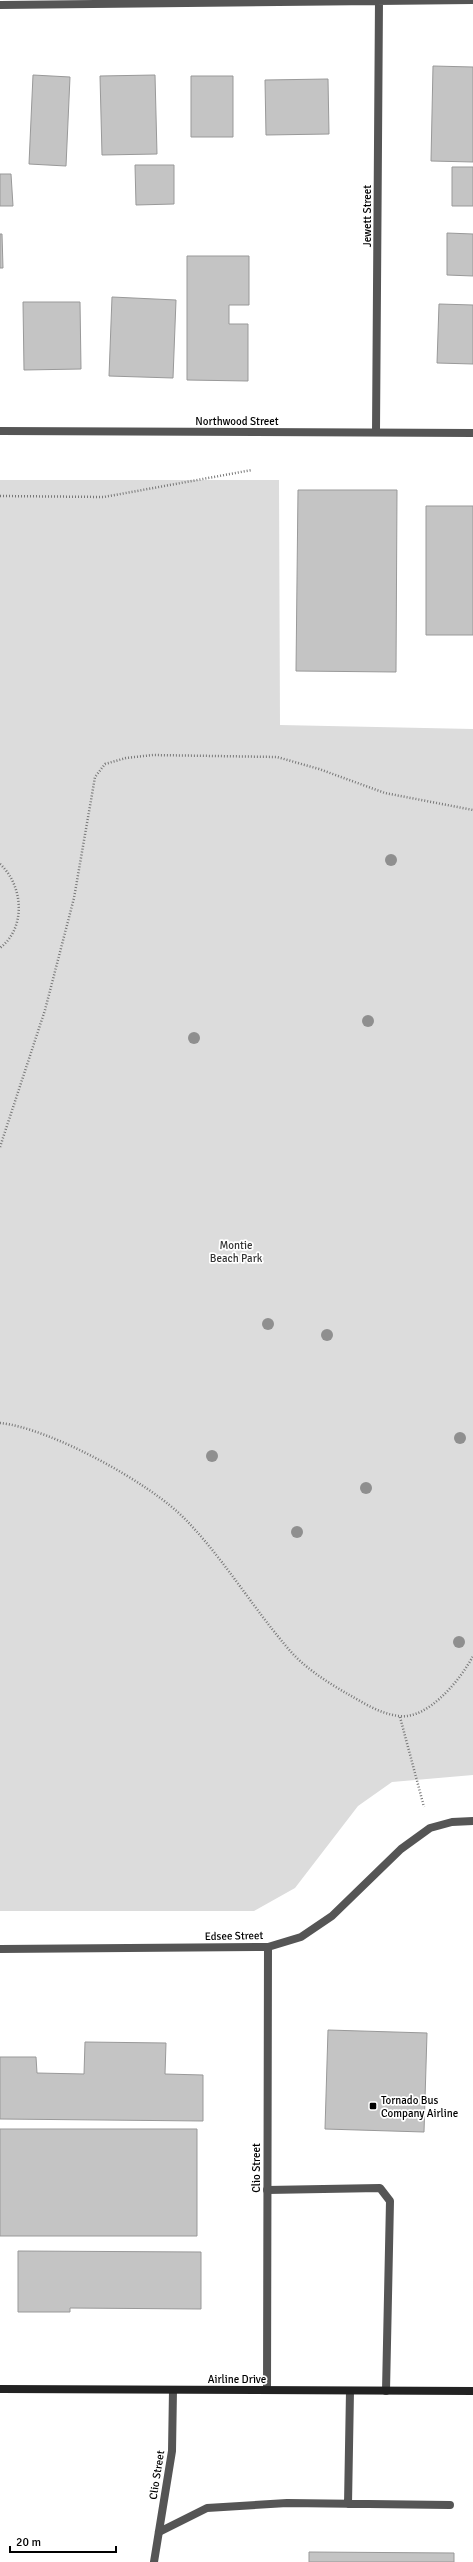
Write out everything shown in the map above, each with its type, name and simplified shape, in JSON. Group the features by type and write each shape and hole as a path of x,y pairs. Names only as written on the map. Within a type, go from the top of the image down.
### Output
{"main road":[{"name":"Airline Drive","path":"0,2390 473,2391"}],"street":[{"name":"Jewett Street","path":"376,432 379,0"},
{"path":"0,5 473,0"},
{"name":"Northwood Street","path":"0,431 473,433"},
{"name":"Edsee Street","path":"0,1949 268,1947 301,1937 332,1916 401,1849 430,1828 473,1821"},
{"name":"Clio Street","path":"267,2390 268,1947"},
{"path":"267,2190 380,2188 390,2201 386,2391"},
{"name":"Clio Street","path":"154,2562 172,2451 173,2390"},
{"path":"348,2504 350,2391"},
{"path":"159,2532 206,2508 287,2503 450,2505"}],"path":[{"path":"0,496 104,497 252,470"},
{"path":"0,1146 45,1010 74,898 95,777 106,764 126,758 153,755 277,757 319,769 385,793 473,810"},
{"path":"0,864 9,872 17,890 19,910 15,928 0,948"},
{"path":"0,1423 26,1429 82,1452 157,1496 185,1519 293,1654 314,1672 358,1700 377,1710 400,1717 414,1715 428,1708 464,1672 473,1656"},
{"path":"400,1717 430,1828"}],"green space":[{"name":"Montie Beach Park","path":"0,480 279,480 280,725 473,729 473,1775 392,1782 358,1806 295,1888 254,1911 0,1911"}],"building":[{"path":"433,66 473,67 473,162 431,161"},
{"path":"33,75 70,77 66,166 29,164"},
{"path":"155,75 157,154 102,155 100,76"},
{"path":"191,76 233,76 233,137 191,137"},
{"path":"328,79 329,134 266,135 265,80"},
{"path":"135,165 174,165 174,204 136,205"},
{"path":"452,167 473,167 473,206 452,206"},
{"path":"0,174 11,174 13,206 0,206"},
{"path":"447,233 473,234 473,276 447,275"},
{"path":"0,234 2,234 3,268 0,268"},
{"path":"187,256 249,256 249,305 229,305 229,324 248,324 248,381 187,380"},
{"path":"112,297 176,300 173,378 109,376"},
{"path":"23,302 80,302 81,369 24,370"},
{"path":"439,304 473,305 473,364 437,363"},
{"path":"298,490 397,490 396,672 296,671"},
{"path":"426,506 473,506 473,635 426,635"},
{"path":"328,2030 427,2033 424,2132 325,2129"},
{"path":"85,2042 166,2043 165,2074 203,2075 203,2121 0,2119 0,2057 36,2057 37,2073 84,2074"},
{"path":"0,2129 197,2129 197,2236 0,2236"},
{"path":"18,2251 201,2252 201,2309 70,2308 70,2312 18,2312"},
{"path":"309,2552 454,2553 454,2562 309,2562"}],"place":[{"name":"Tornado Bus Company Airline","path":"373,2106"}]}
